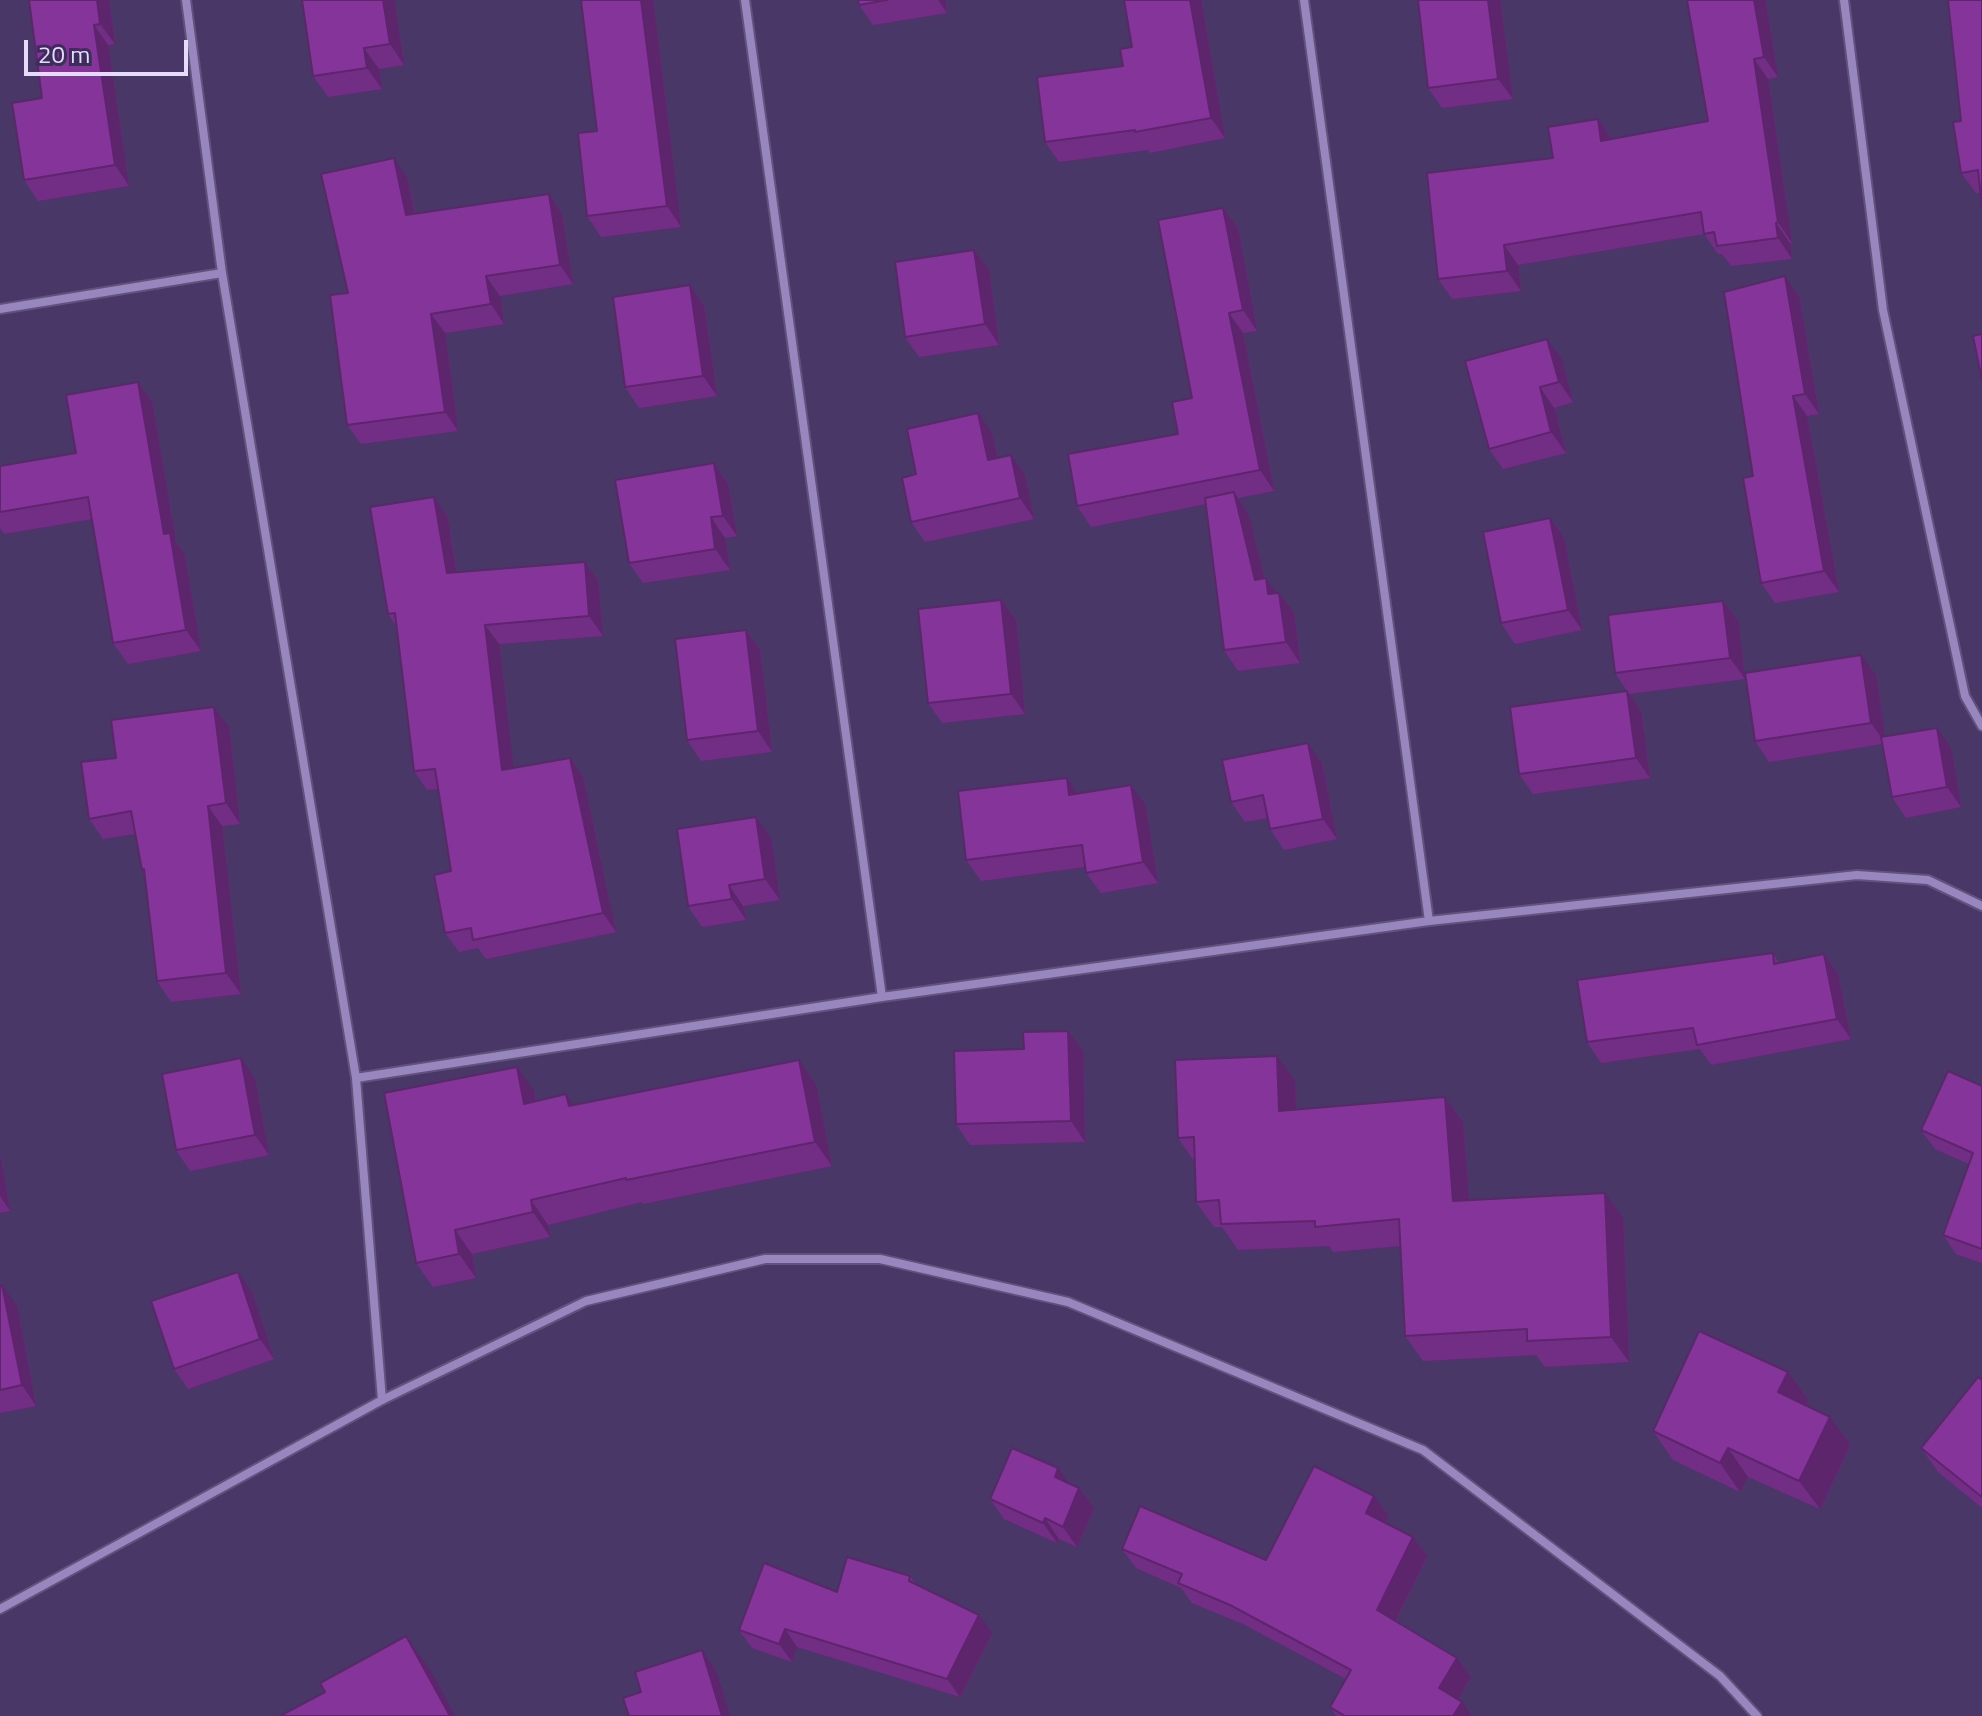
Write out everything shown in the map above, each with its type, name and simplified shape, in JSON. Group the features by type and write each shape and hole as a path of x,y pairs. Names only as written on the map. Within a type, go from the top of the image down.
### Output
{"street":[{"path":"186,0 222,273 356,1078 382,1400"},
{"path":"745,0 882,997"},
{"path":"1304,0 1429,921"},
{"path":"1844,0 1883,310 1965,696 1982,726"},
{"path":"0,309 222,273"},
{"path":"356,1078 882,997 1429,921 1857,875 1928,880 1982,906"},
{"path":"0,1609 382,1400 586,1301 765,1259 880,1259 1068,1302 1423,1450 1720,1676 1757,1716"}],"building":[{"path":"29,0 97,0 100,24 94,25 115,165 24,180 12,103 42,98"},
{"path":"302,0 383,0 390,44 364,48 367,68 313,76"},
{"path":"581,0 641,0 667,206 587,216 578,133 597,131"},
{"path":"858,0 887,0 859,5"},
{"path":"1124,0 1190,0 1211,118 1135,132 1045,142 1037,77 1123,66 1120,49 1132,47"},
{"path":"1418,0 1488,0 1498,79 1428,88"},
{"path":"1687,0 1754,0 1764,57 1754,59 1778,238 1717,246 1714,232 1704,234 1701,212 1504,245 1507,271 1438,279 1427,173 1553,158 1548,127 1598,119 1601,141 1708,121"},
{"path":"1948,0 1982,0 1982,207 1978,170 1961,173 1953,122 1961,121"},
{"path":"394,158 406,215 549,194 560,265 486,276 491,304 431,314 445,412 347,425 330,295 348,293 321,174"},
{"path":"1223,208 1243,310 1229,313 1260,470 1077,506 1068,454 1178,434 1172,402 1192,398 1158,220"},
{"path":"974,250 985,324 905,337 895,262"},
{"path":"1785,276 1805,394 1793,396 1824,571 1761,583 1743,478 1753,476 1724,292"},
{"path":"690,285 703,376 625,387 613,297"},
{"path":"1982,334 1982,380 1973,336"},
{"path":"1547,339 1559,382 1540,387 1551,432 1489,449 1465,361"},
{"path":"138,382 164,534 170,533 186,630 113,643 88,497 0,512 0,466 76,453 66,395"},
{"path":"978,413 988,460 1011,455 1020,498 911,522 902,478 916,474 907,429"},
{"path":"714,463 723,516 711,517 715,549 629,563 615,480"},
{"path":"1234,492 1255,580 1266,578 1268,594 1279,593 1286,642 1224,650 1205,498"},
{"path":"434,497 447,573 585,562 589,616 485,625 502,770 570,758 603,913 473,940 471,928 445,933 434,875 451,871 435,769 414,771 395,613 388,614 370,507"},
{"path":"1550,518 1568,610 1501,623 1483,532"},
{"path":"1001,600 1011,694 928,703 918,609"},
{"path":"1723,601 1730,658 1615,673 1608,615"},
{"path":"746,630 758,731 687,740 675,639"},
{"path":"1861,655 1871,723 1755,741 1745,673"},
{"path":"1627,691 1636,758 1519,774 1510,707"},
{"path":"214,707 226,803 208,806 226,973 157,981 144,869 131,811 89,819 81,762 116,758 111,720"},
{"path":"1937,728 1947,787 1892,797 1881,737"},
{"path":"1308,743 1323,819 1270,829 1263,795 1231,802 1222,760"},
{"path":"1067,778 1069,795 1131,785 1143,862 1086,873 1082,845 966,860 958,791"},
{"path":"756,817 765,879 729,885 732,899 688,906 677,829"},
{"path":"1773,953 1774,964 1824,954 1837,1019 1697,1045 1693,1028 1587,1042 1577,980"},
{"path":"1068,1031 1071,1121 956,1124 954,1051 1024,1049 1023,1032"},
{"path":"1277,1056 1279,1111 1445,1097 1453,1201 1605,1193 1611,1337 1527,1341 1527,1329 1405,1336 1399,1219 1315,1227 1315,1221 1221,1224 1219,1200 1196,1202 1194,1137 1178,1138 1175,1060"},
{"path":"241,1058 255,1135 176,1150 162,1074"},
{"path":"799,1060 815,1142 626,1178 531,1200 533,1212 455,1230 459,1254 416,1263 384,1093 517,1067 524,1104 566,1094 569,1106"},
{"path":"1948,1071 1982,1086 1982,1249 1943,1235 1973,1153 1921,1130"},
{"path":"238,1272 260,1339 174,1369 151,1301"},
{"path":"0,1286 22,1385 0,1390"},
{"path":"1699,1331 1788,1372 1778,1392 1830,1417 1799,1481 1728,1448 1720,1463 1653,1431"},
{"path":"1978,1377 1982,1380 1982,1497 1921,1448"},
{"path":"1012,1448 1058,1468 1055,1477 1079,1488 1063,1527 1045,1518 1043,1523 990,1499"},
{"path":"1314,1466 1374,1496 1366,1513 1413,1537 1377,1610 1457,1658 1439,1688 1462,1702 1453,1716 1345,1716 1330,1707 1351,1670 1230,1605 1178,1583 1182,1574 1122,1549 1140,1506 1266,1560"},
{"path":"847,1557 910,1576 909,1581 979,1615 947,1679 785,1629 779,1644 739,1630 764,1563 837,1592"},
{"path":"406,1636 450,1716 280,1716 325,1692 320,1683"},
{"path":"702,1650 722,1716 629,1716 623,1698 641,1692 635,1672"}]}
